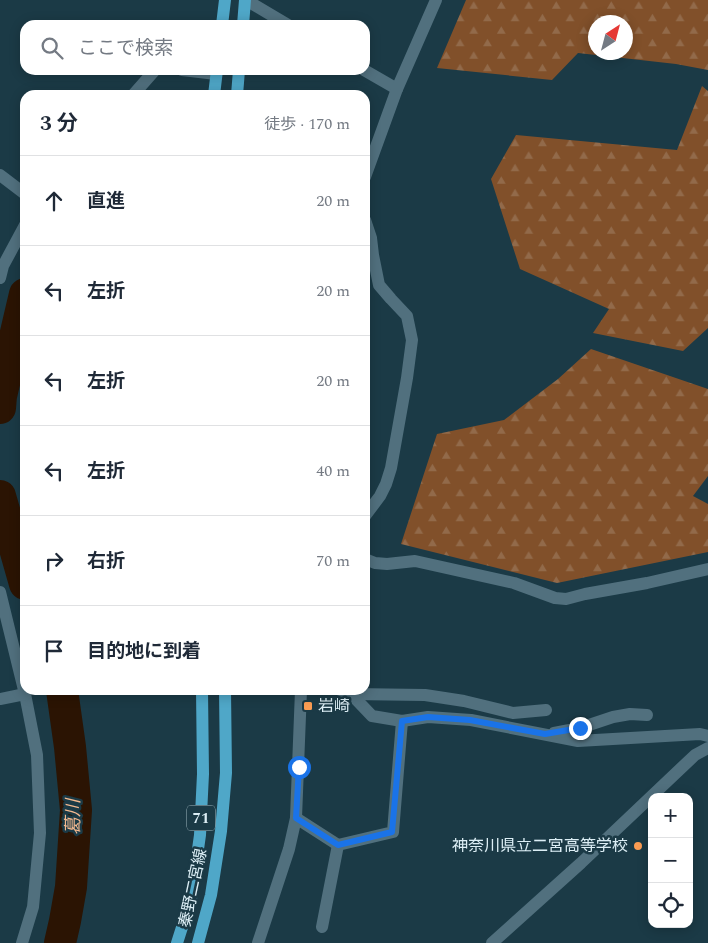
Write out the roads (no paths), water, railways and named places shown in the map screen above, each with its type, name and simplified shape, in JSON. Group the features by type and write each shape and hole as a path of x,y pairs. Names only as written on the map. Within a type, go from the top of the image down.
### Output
{"main road":[{"path":"222,20 224,0"},
{"path":"244,20 246,0"},
{"path":"215,90 217,75"},
{"path":"237,90 239,75"},
{"name":"秦野二宮線","path":"177,943 191,899 200,835 202,695"},
{"name":"秦野二宮線","path":"198,943 210,895 221,831 226,773 226,695"}],"street":[{"path":"246,0 280,20"},
{"path":"370,163 397,89 436,0"},
{"path":"370,73 397,89"},
{"path":"137,90 151,75"},
{"path":"0,175 20,190"},
{"path":"0,278 3,266 20,234"},
{"path":"370,235 380,285 407,316 412,340 408,378 391,468 380,496 370,509"},
{"path":"370,561 387,564 415,561 514,583 555,598 566,599 708,569"},
{"path":"0,592 20,674"},
{"path":"370,693 425,695 513,713 546,710"},
{"path":"0,699 20,695"},
{"path":"22,943 32,907 40,833 37,755 25,695"},
{"path":"258,943 289,849 296,818 301,695"},
{"path":"348,695 372,716 402,721 428,717 470,720 578,741 700,734 708,736"},
{"path":"545,734 580,728 613,717 630,714 647,715"},
{"path":"296,818 338,845 392,832 402,721"},
{"path":"492,943 695,756 708,748"},
{"path":"322,927 338,845"}],"waterway":[{"name":"葛川","path":"0,408 1,396 20,315"},
{"name":"葛川","path":"0,496 20,566"},
{"name":"葛川","path":"60,943 71,887 76,810 63,695"}],"place":[{"name":"岩崎","path":"308,706"},
{"name":"神奈川県立二宮高等学校","path":"638,846"}]}
